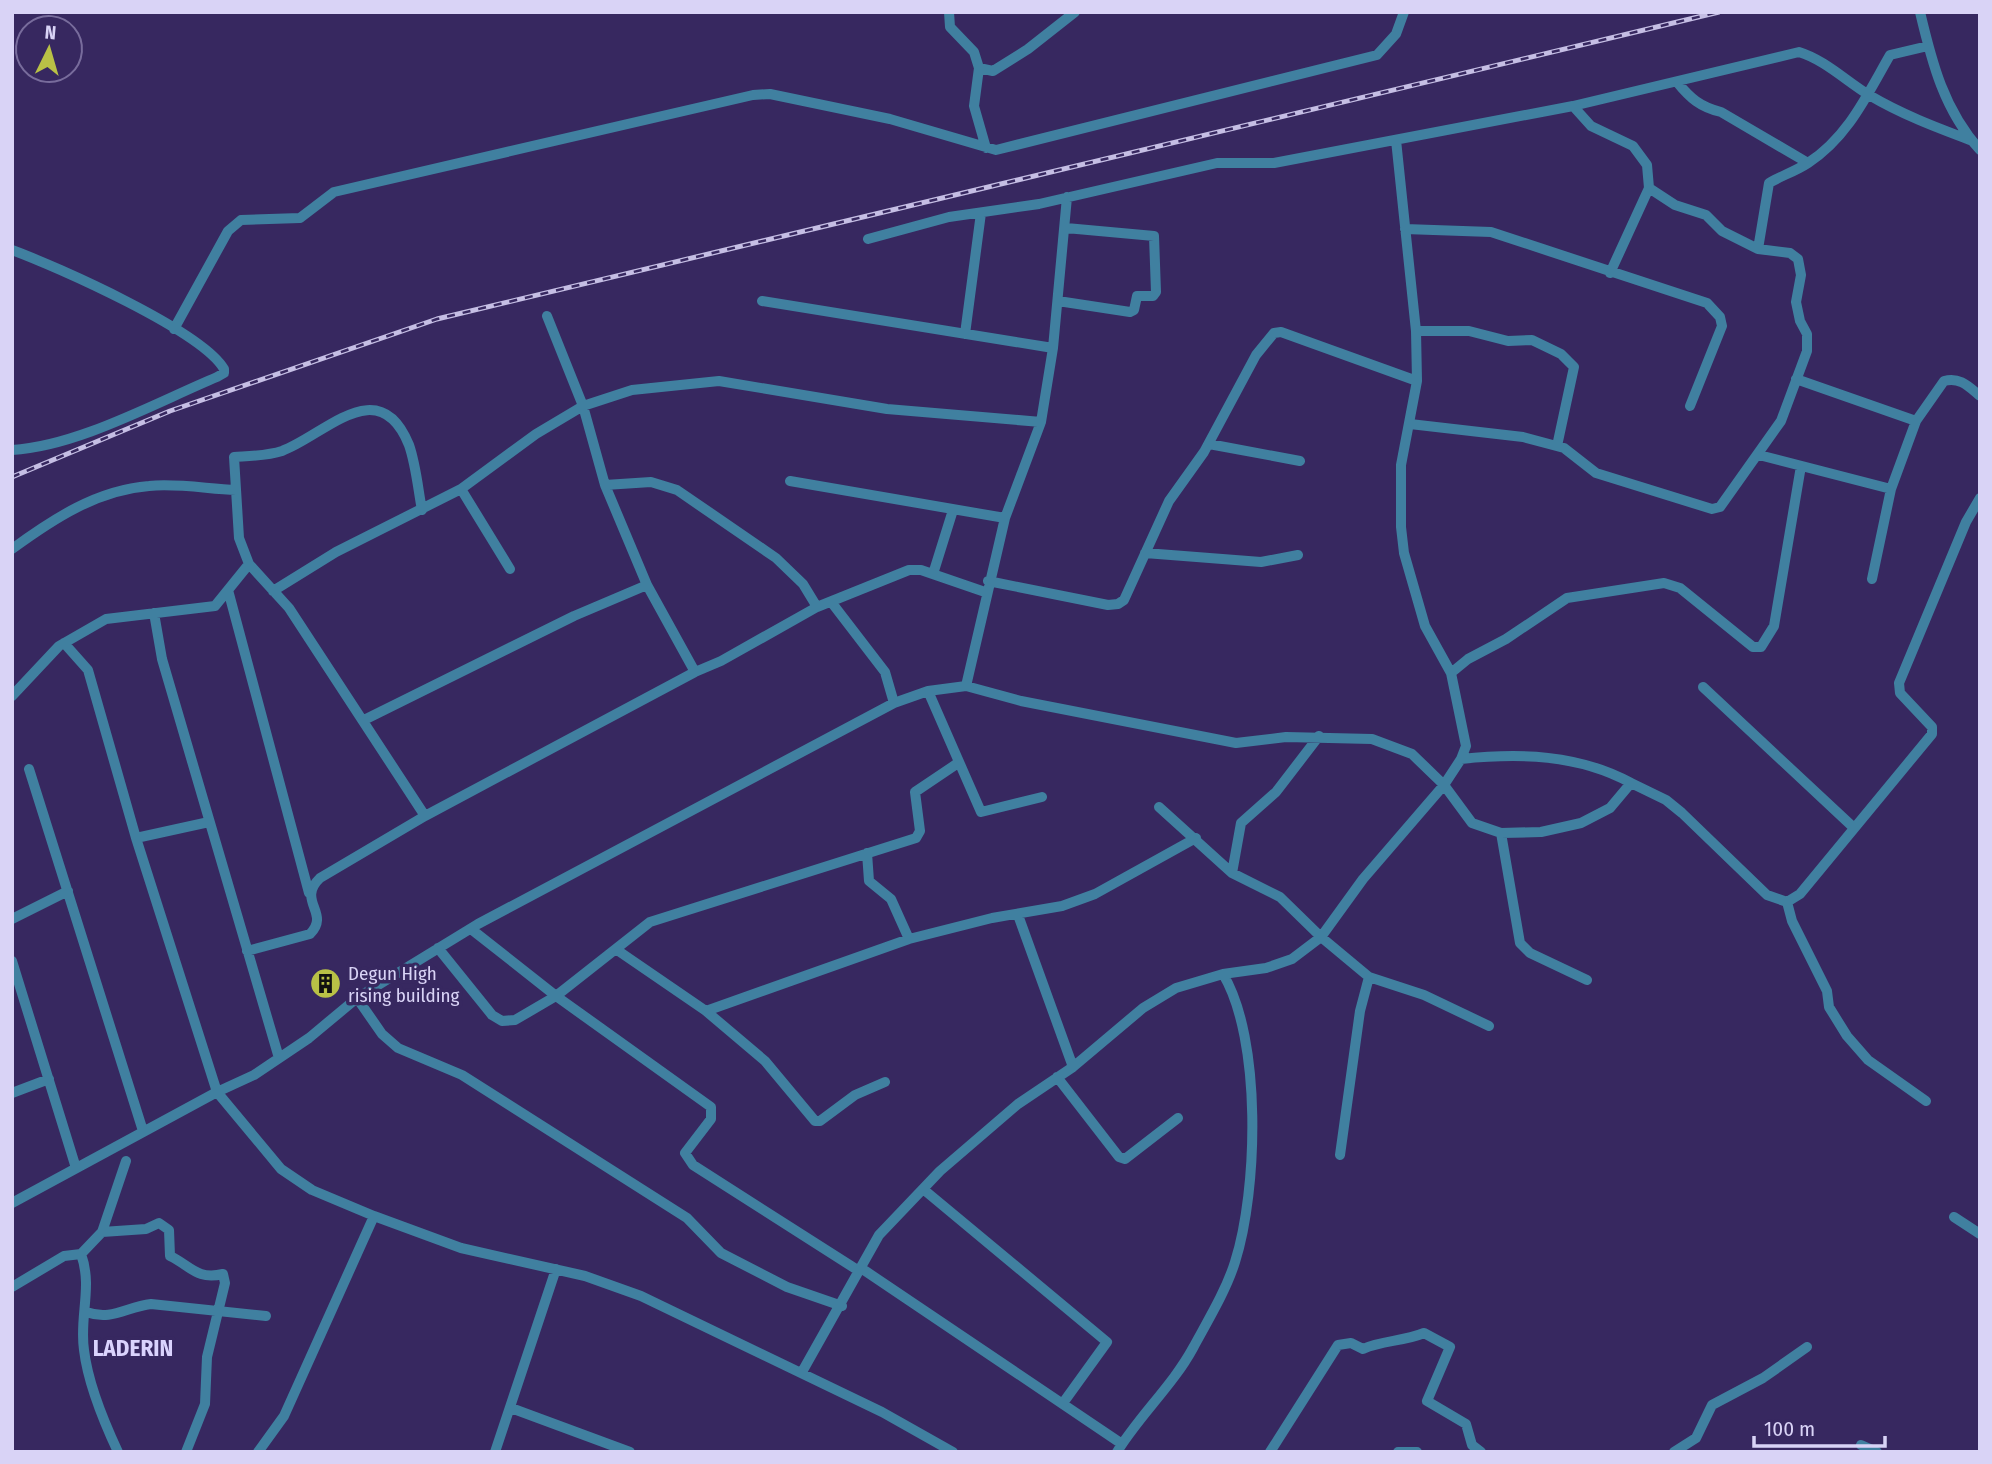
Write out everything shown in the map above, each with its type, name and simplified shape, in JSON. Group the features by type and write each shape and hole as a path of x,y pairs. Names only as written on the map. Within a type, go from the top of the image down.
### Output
{"street":[{"path":"948,12 950,27 974,52 979,68 974,106 985,148"},
{"path":"979,68 993,71 1028,49 1075,12"},
{"path":"174,329 229,231 241,220 300,218 334,192 753,95 798,98 890,119 996,150 1377,55 1396,34 1404,12"},
{"path":"1920,12 1948,107 1980,150"},
{"path":"1758,249 1769,183 1808,163 1840,136 1870,95 1889,55 1928,46"},
{"path":"868,239 1217,163 1274,163 1573,106 1799,52 1811,56 1870,95 1913,118 1970,140"},
{"path":"1677,82 1691,99 1705,108 1721,112 1808,163"},
{"path":"1573,106 1591,126 1633,146 1643,156 1649,188 1610,273"},
{"path":"802,1372 842,1306 879,1235 923,1189 1018,1104 1073,1067 1143,1008 1177,988 1292,958 1321,937 1363,879 1444,785 1461,759 1466,746 1451,673 1424,626 1404,553 1401,465 1417,381 1416,331 1396,141"},
{"path":"1410,424 1523,437 1558,446 1597,473 1712,509 1726,500 1781,421 1807,351 1807,334 1796,302 1801,275 1798,259 1790,253 1758,249 1722,230 1706,215 1675,205 1649,188"},
{"path":"966,686 985,592 1005,518 1041,422 1053,348 1068,197"},
{"path":"965,334 981,213"},
{"path":"1058,301 1130,312 1134,310 1137,296 1153,296 1156,292 1154,236 1066,229"},
{"path":"1405,229 1491,232 1707,303 1720,317 1722,326 1690,406"},
{"path":"12,250 54,265 174,329 208,349 218,358 223,373 47,447 12,450"},
{"path":"762,301 1053,348"},
{"path":"547,316 583,406 605,485 647,585 695,672"},
{"path":"1416,331 1469,331 1508,341 1532,340 1562,354 1574,367 1558,446"},
{"path":"988,581 1118,604 1124,600 1169,500 1209,444 1256,355 1274,333 1417,381"},
{"path":"1796,379 1916,421"},
{"path":"1872,579 1891,489 1916,421 1944,381 1953,379 1964,382 1980,396"},
{"path":"273,591 336,552 460,489 536,434 583,406 632,390 719,381 887,409 1041,422"},
{"path":"422,510 408,445 388,417 376,411 349,413 282,451 234,457 239,538 249,564 289,608 425,816"},
{"path":"1209,444 1237,452 1300,461"},
{"path":"1759,455 1891,489"},
{"path":"1451,673 1468,659 1506,639 1567,598 1664,583 1680,588 1753,647 1762,647 1774,626 1801,466"},
{"path":"790,481 1005,518"},
{"path":"605,485 651,482 677,490 776,558 803,584 817,607"},
{"path":"12,549 46,525 97,497 149,486 236,491"},
{"path":"460,489 510,569"},
{"path":"1787,902 1800,894 1932,734 1932,727 1900,693 1899,683 1966,522 1980,498"},
{"path":"933,573 953,510"},
{"path":"1145,553 1261,562 1298,555"},
{"path":"12,696 64,643 106,619 215,606 249,564"},
{"path":"310,897 312,886 320,878 425,816 695,672 721,661 817,607 909,570 933,573 985,592"},
{"path":"364,720 574,616 647,585"},
{"path":"228,590 310,897 318,917 317,927 310,934 247,951"},
{"path":"832,603 885,672 894,703"},
{"path":"154,613 162,659 279,1058"},
{"path":"64,643 88,670 136,838 217,1092 281,1169 312,1190 461,1248 556,1269 641,1296 802,1372 953,1452"},
{"path":"13,1201 254,1074 309,1038 357,998 471,929 894,703 928,691 966,686 1021,701 1236,743 1319,736 1372,739 1404,748 1444,785 1472,823 1502,833 1541,832 1581,823 1610,808 1630,783"},
{"path":"1703,687 1853,827"},
{"path":"928,691 981,812 1042,797"},
{"path":"1232,873 1241,823 1276,792 1319,736"},
{"path":"1461,759 1510,754 1538,756 1591,766 1630,783 1666,800 1767,895 1787,902"},
{"path":"438,948 492,1015 502,1021 515,1020 556,996 617,950 633,932 650,922 916,838 920,831 915,792 958,763"},
{"path":"29,769 143,1131"},
{"path":"1159,807 1232,873 1280,897 1321,937 1369,977 1424,995 1489,1026"},
{"path":"136,838 209,822"},
{"path":"1502,833 1520,943 1530,953 1587,980"},
{"path":"706,1011 909,939 992,918 1062,906 1095,894 1196,838"},
{"path":"867,853 869,881 891,900 909,939"},
{"path":"12,919 68,891"},
{"path":"1787,902 1827,991 1829,1007 1847,1036 1868,1060 1926,1101"},
{"path":"1018,915 1073,1067"},
{"path":"471,929 556,996 711,1107 711,1119 685,1153 693,1164 1063,1403 1120,1448 1191,1352 1235,1263 1246,1209 1253,1096 1235,993 1223,974"},
{"path":"617,950 706,1011 765,1061 815,1121 820,1121 855,1095 885,1082"},
{"path":"12,961 76,1168"},
{"path":"1340,1155 1358,1023 1369,977"},
{"path":"357,998 382,1034 398,1048 462,1075 687,1218 721,1253 787,1287 842,1306"},
{"path":"1057,1077 1119,1157 1125,1159 1178,1118"},
{"path":"12,1093 49,1079"},
{"path":"12,1287 64,1256 81,1254 102,1231 126,1161"},
{"path":"923,1189 1107,1342 1063,1403"},
{"path":"258,1452 284,1416 374,1216"},
{"path":"1954,1217 1980,1234"},
{"path":"102,1231 146,1229 159,1223 169,1230 170,1256 185,1269 213,1276 223,1274 225,1283 207,1357 205,1404 186,1452"},
{"path":"81,1254 88,1272 83,1347 118,1452"},
{"path":"495,1452 556,1269"},
{"path":"86,1311 101,1317 117,1316 138,1306 151,1304 266,1316"},
{"path":"1270,1452 1338,1345 1351,1343 1363,1349 1377,1342 1403,1342 1424,1333 1450,1347 1427,1401 1466,1424 1472,1445 1481,1452"},
{"path":"1681,1451 1696,1438 1712,1405 1763,1378 1807,1347"},
{"path":"511,1408 630,1452"},
{"path":"1861,1445 1877,1452"},
{"path":"1398,1452 1417,1452"}],"railway":[{"path":"12,477 170,411 437,319 1719,12"}],"place":[{"name":"Degun High rising building","path":"325,984"}],"district":[{"name":"LADERIN","path":"133,1348"}]}
